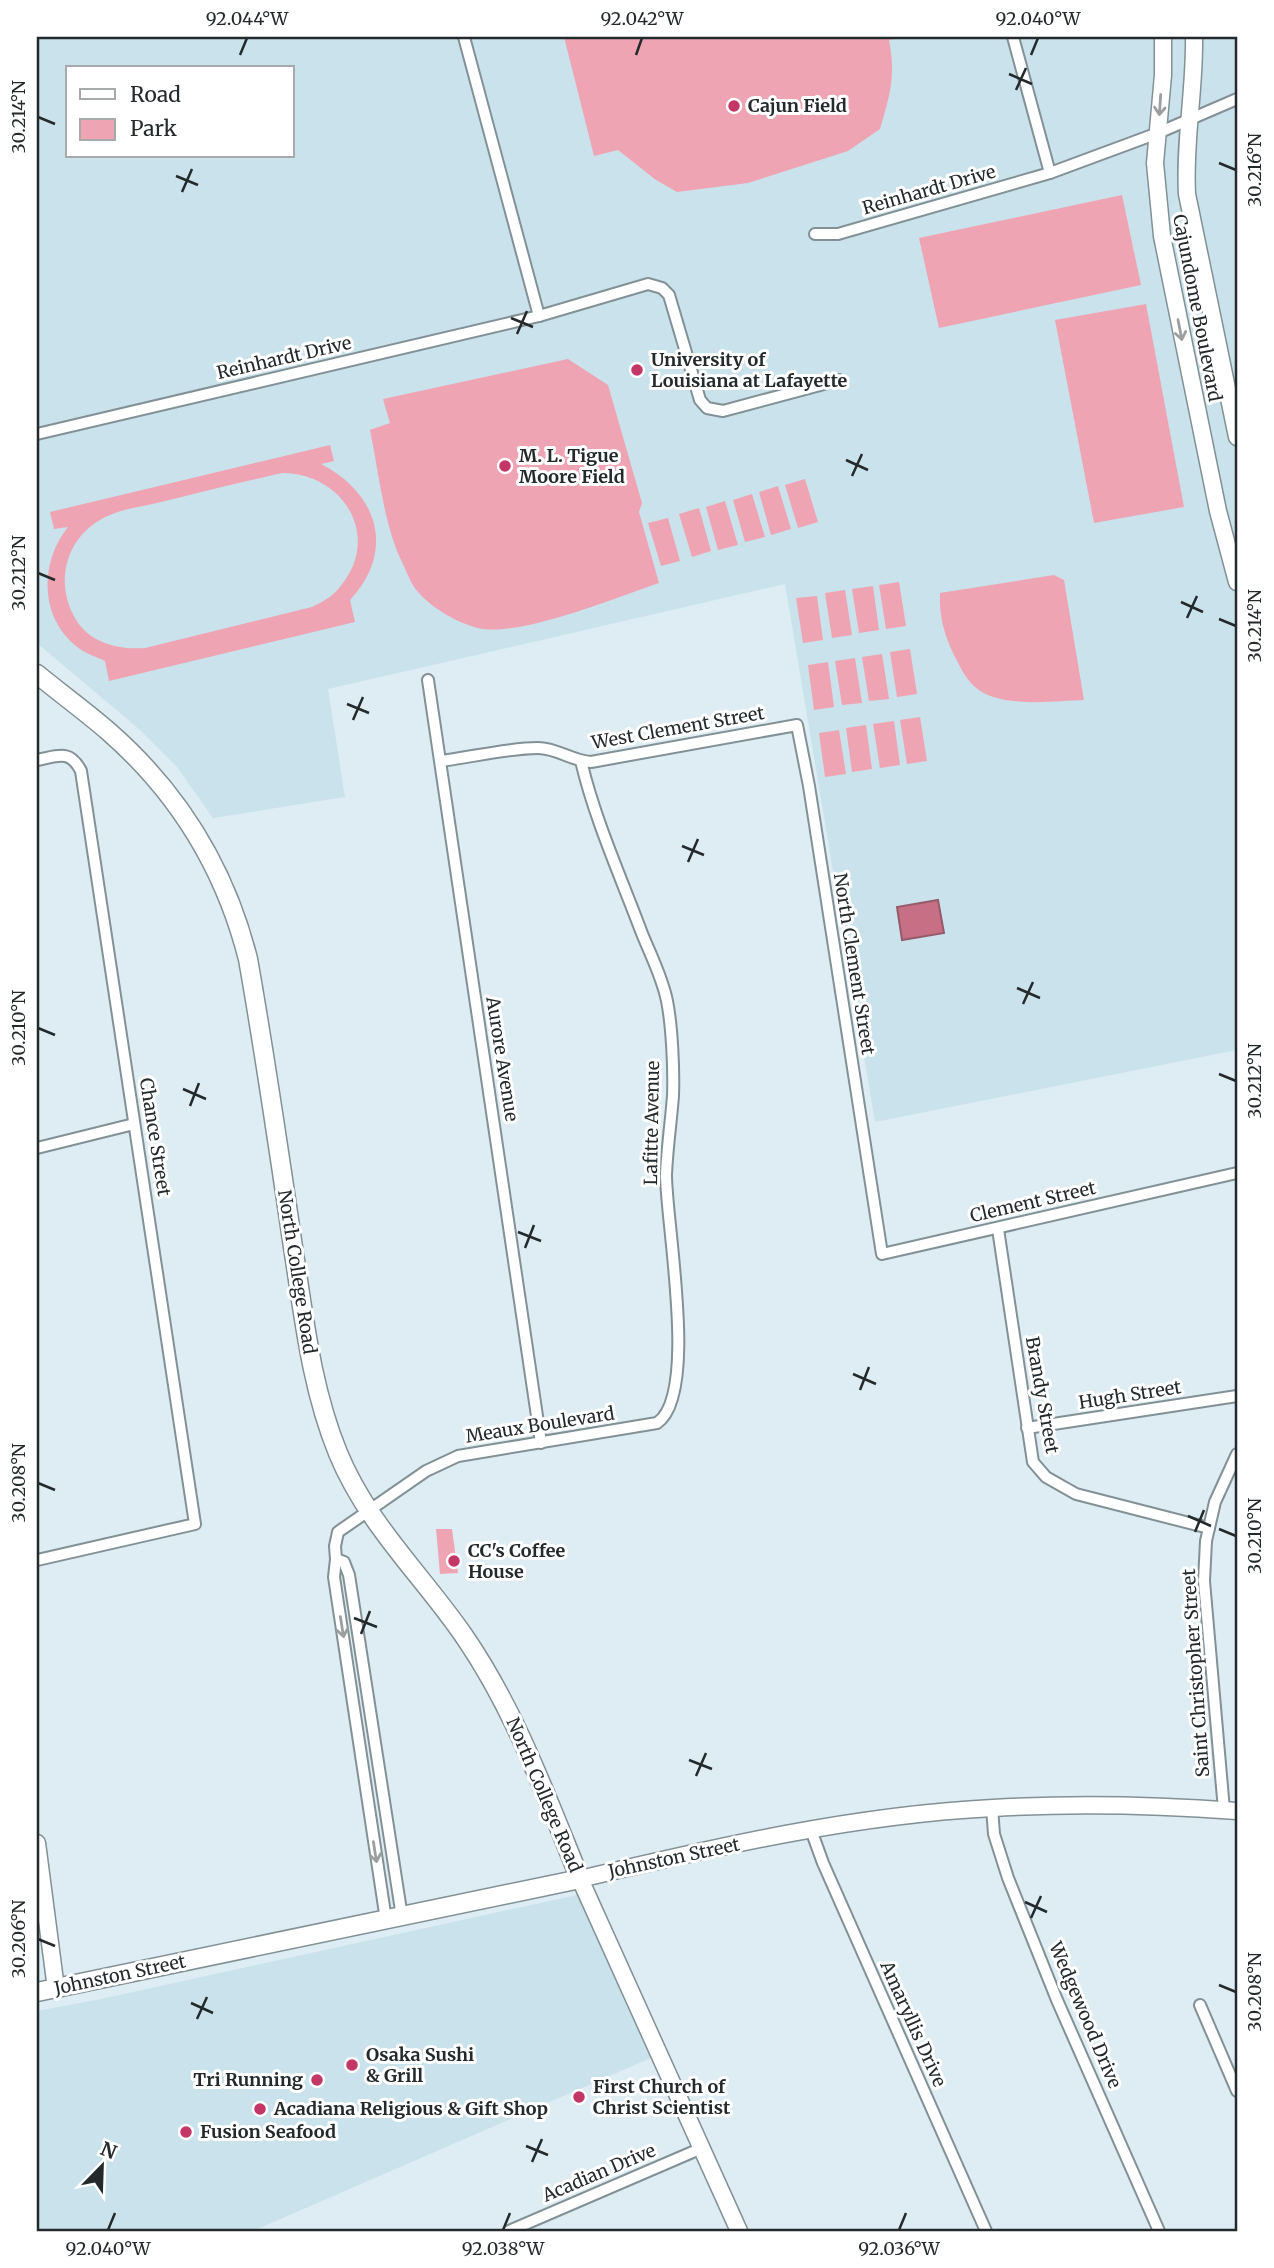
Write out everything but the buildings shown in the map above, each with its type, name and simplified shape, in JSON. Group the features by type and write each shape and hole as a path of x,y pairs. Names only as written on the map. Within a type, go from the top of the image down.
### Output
{"main road":[{"name":"Cajundome Boulevard","path":"1163,37 1156,187 1162,236 1218,511 1237,582"},
{"name":"Cajundome Boulevard","path":"1194,37 1185,160 1191,221 1237,437"},
{"name":"North College Road","path":"37,674 106,729 156,778 190,821 231,903 248,959 255,998 320,1403 339,1456 367,1511 463,1635 504,1702 531,1759 580,1879"},
{"name":"Johnston Street","path":"37,1992 811,1830 891,1818 992,1808 1107,1805 1231,1811"},
{"path":"37,1843 56,1989"},
{"path":"580,1879 739,2231"}],"street":[{"path":"464,37 539,316"},
{"path":"1013,37 1051,173"},
{"name":"Reinhardt Drive","path":"816,234 838,234 1051,173 1158,134 1237,99"},
{"name":"Reinhardt Drive","path":"37,434 539,316 643,285 662,288 669,295 700,400 707,408 717,411 839,380"},
{"name":"Aurore Avenue","path":"428,680 541,1443"},
{"name":"West Clement Street","path":"441,761 538,748 581,761 601,761 797,724"},
{"name":"North Clement Street","path":"797,724 875,1208"},
{"name":"Chance Street","path":"37,760 58,756 73,758 82,771 195,1524 37,1560"},
{"name":"Lafitte Avenue","path":"581,761 600,824 658,970 668,1003 673,1093 666,1176 679,1332 677,1367 667,1415"},
{"path":"37,1148 134,1124"},
{"name":"Clement Street","path":"875,1208 882,1254 1237,1173"},
{"name":"Brandy Street","path":"998,1228 1033,1462 1046,1477 1076,1494 1209,1528"},
{"name":"Hugh Street","path":"1027,1428 1237,1396"},
{"name":"Meaux Boulevard","path":"394,1918 350,1684 334,1577 338,1532 426,1471 447,1460 483,1451 657,1423 667,1415"},
{"name":"Saint Christopher Street","path":"1231,1811 1203,1581 1209,1528 1219,1490 1237,1454"},
{"path":"336,1559 344,1562 349,1575 366,1681 394,1918"},
{"path":"350,1684 366,1681"},
{"name":"Wedgewood Drive","path":"992,1808 994,1834 1008,1878 1057,2000 1159,2231"},
{"name":"Amaryllis Drive","path":"811,1830 823,1863 986,2231"},
{"path":"1200,2006 1237,2091"},
{"name":"Acadian Drive","path":"509,2231 702,2148"}],"shaded area":[{"name":"University of Louisiana at Lafayette","path":"37,37 1237,37 1237,1050 875,1122 785,584 328,689 345,797 213,818 177,767 140,730 37,643"},
{"path":"938,900 944,933 902,940 897,907"},
{"path":"586,1893 660,2054 253,2231 37,2231 37,2011"}],"green space":[{"name":"Cajun Field","path":"564,37 902,37 889,40 891,85 880,129 848,151 748,183 677,192 656,180 618,150 594,156"},
{"path":"1122,195 1141,285 939,328 919,238"},
{"path":"1146,304 1184,507 1094,523 1055,320"},
{"name":"M. L. Tigue Moore Field","path":"568,359 608,385 642,503 639,512 659,583 542,622 496,630 462,623 431,605 416,590 409,577 390,529 370,430 390,423 383,399"},
{"path":"330,445 334,461 321,464 340,476 356,491 374,524 376,543 373,562 364,581 350,600 355,622 109,681 105,661 83,651 67,637 57,623 51,607 48,574 52,557 68,527 54,529 50,512","holes":["282,473 304,476 323,484 339,496 350,512 357,530 357,549 352,569 339,588 327,599 312,607 145,648 125,648 105,643 88,634 75,618 66,591 67,564 79,539 100,520 114,513"]},
{"path":"805,479 818,522 798,528 785,485"},
{"path":"778,486 791,529 771,535 759,492"},
{"path":"752,494 765,537 745,542 733,500"},
{"path":"725,501 738,545 718,550 706,507"},
{"path":"699,508 711,551 692,557 679,514"},
{"path":"668,518 680,561 661,566 648,523"},
{"path":"1054,575 1064,580 1084,700 1011,701 984,693 968,679 950,647 941,617 940,593"},
{"path":"899,582 906,626 886,629 879,585"},
{"path":"873,586 879,630 859,633 852,589"},
{"path":"845,590 852,635 832,638 825,593"},
{"path":"817,596 823,640 803,643 796,598"},
{"path":"910,649 917,694 897,697 890,652"},
{"path":"882,654 889,699 869,701 862,657"},
{"path":"855,658 862,703 842,705 835,661"},
{"path":"828,662 834,707 814,710 808,665"},
{"path":"920,717 927,761 907,764 900,720"},
{"path":"894,721 900,765 880,768 873,724"},
{"path":"866,725 872,769 852,772 846,728"},
{"path":"839,730 846,774 825,777 819,733"},
{"path":"436,1529 452,1529 458,1573 440,1574"}],"place":[{"name":"Cajun Field","path":"734,106"},
{"name":"University of Louisiana at Lafayette","path":"637,370"},
{"name":"M. L. Tigue Moore Field","path":"505,466"},
{"name":"CC's Coffee House","path":"454,1561"},
{"name":"Osaka Sushi & Grill","path":"352,2065"},
{"name":"Tri Running","path":"317,2080"},
{"name":"First Church of Christ Scientist","path":"579,2097"},
{"name":"Acadiana Religious & Gift Shop","path":"260,2109"},
{"name":"Fusion Seafood","path":"186,2132"}]}
